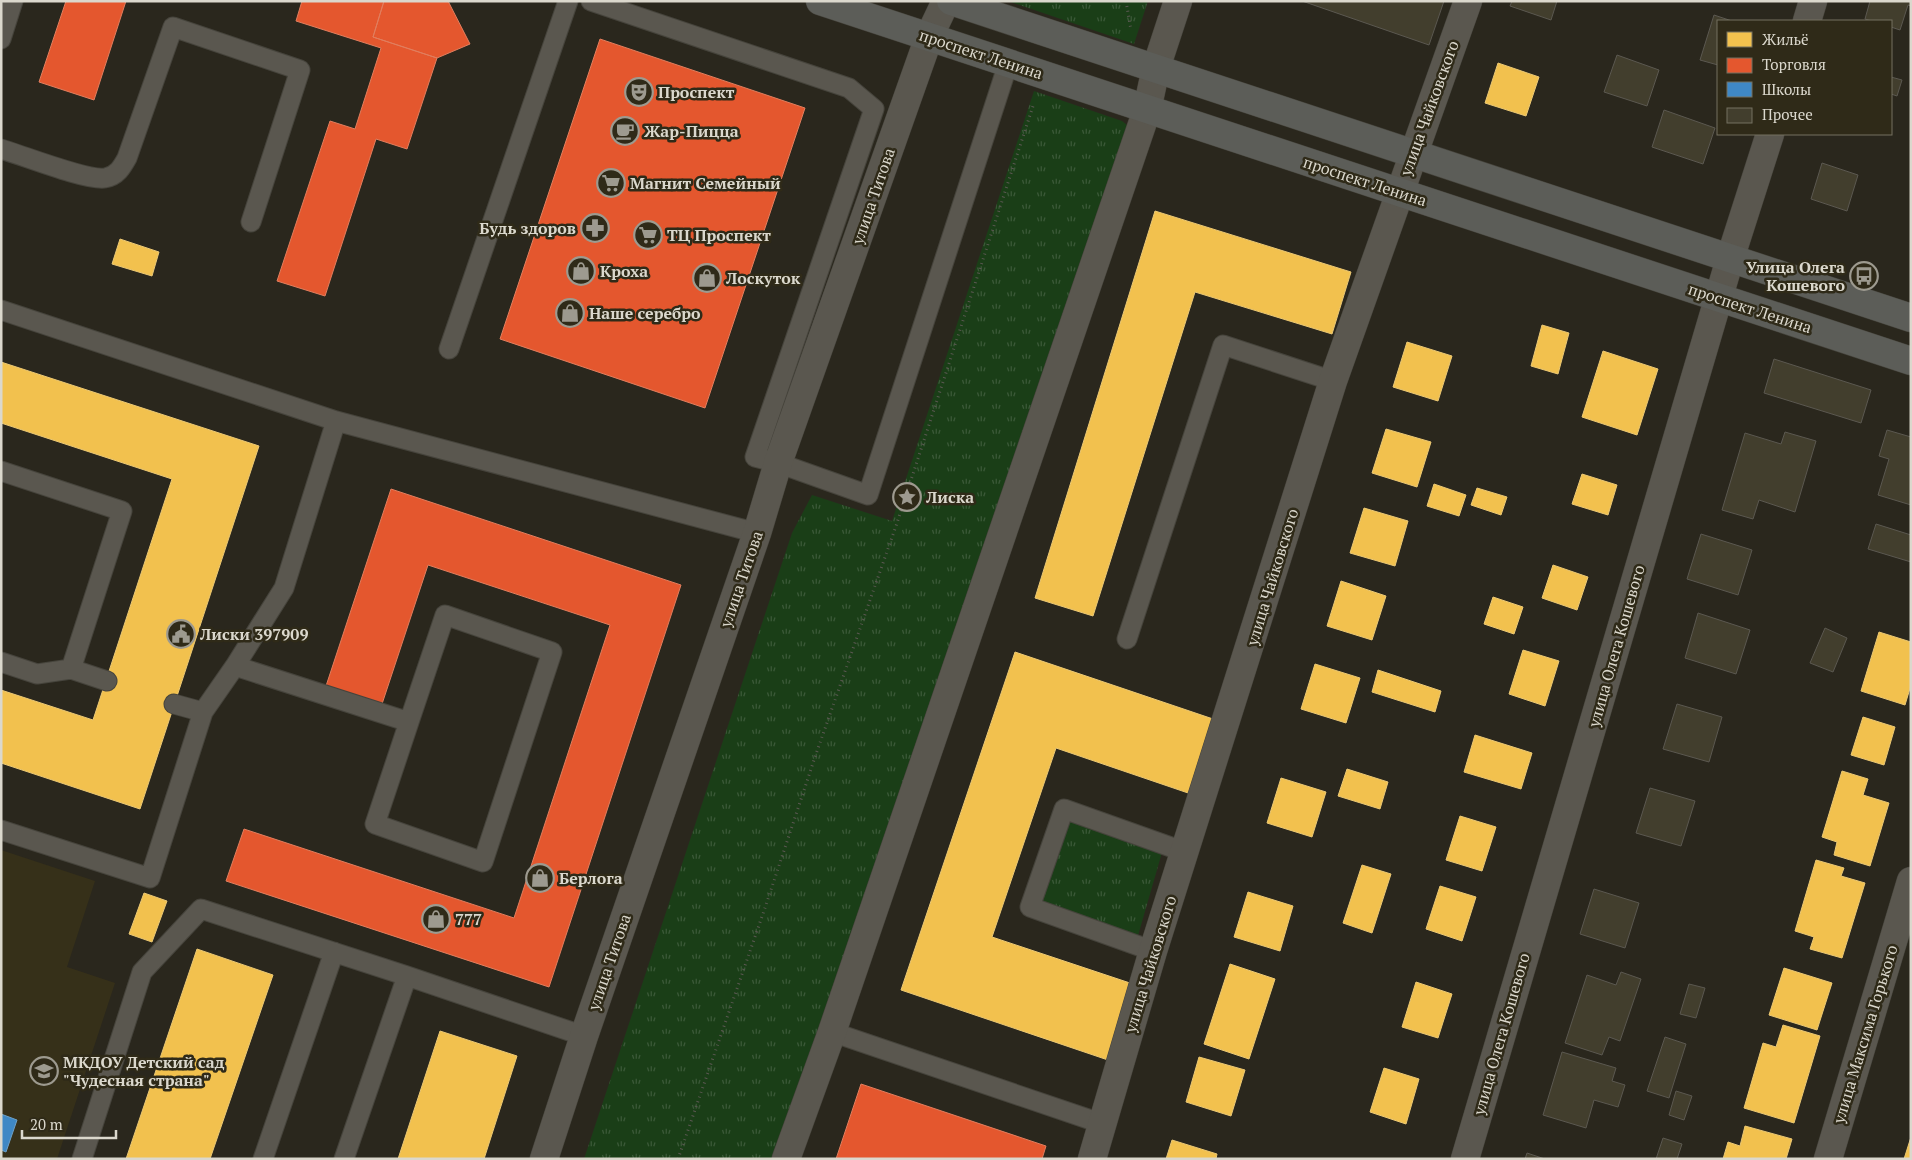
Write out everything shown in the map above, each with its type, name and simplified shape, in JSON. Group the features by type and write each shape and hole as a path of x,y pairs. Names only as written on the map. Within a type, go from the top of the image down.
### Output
{"main road":[{"name":"проспект Ленина","path":"820,1 1911,361"},
{"path":"951,1 1911,318"}],"street":[{"name":"улица Титова","path":"544,1159 584,1036 757,533 778,463 929,37 946,1"},
{"path":"786,1159 832,1032 1147,110 1156,68 1178,1"},
{"name":"улица Чайковского","path":"1092,1159 1153,951 1333,381 1468,1"},
{"path":"1807,20 1813,1"},
{"name":"улица Олега Кошевого","path":"1464,1159 1730,259 1770,135"},
{"name":"улица Максима Горького","path":"1828,1159 1911,881"}],"lane":[{"path":"1,39 13,1"},
{"path":"449,348 568,1"},
{"path":"590,1 848,88 874,109 901,116"},
{"path":"1,149 83,175 105,178 120,171 128,158 173,27 300,70 251,222"},
{"path":"874,109 755,457 778,463 868,495 1008,64"},
{"path":"1,310 336,421 757,533"},
{"path":"1127,639 1223,345 1333,381"},
{"path":"1,830 150,878 203,712 235,666 284,588 336,421"},
{"path":"1,471 122,511 71,669"},
{"path":"445,615 552,652 483,862 375,824 409,722 445,615"},
{"path":"1,662 37,674 71,669 106,681"},
{"path":"235,666 409,722"},
{"path":"174,704 203,712"},
{"path":"1153,951 1030,908 1064,809 1185,852"},
{"path":"82,1159 142,972 201,909 584,1036"},
{"path":"263,1159 334,952"},
{"path":"344,1159 407,976"},
{"path":"832,1032 1103,1124"}],"path":[{"path":"1126,1 1132,36"},
{"path":"678,1159 896,526 1044,75"}],"shaded area":[{"name":"МКДОУ Детский сад \"Чудесная страна\"","path":"1,850 95,881 67,967 115,983 57,1159 1,1159"}],"green space":[{"path":"1008,1 1148,1 1134,44"},
{"path":"1034,91 1122,121 1129,130 775,1159 584,1159 792,533 812,495 892,521"},
{"path":"1067,817 1163,849 1137,939 1039,904"}],"building: Жильё":[{"path":"1498,63 1539,77 1526,116 1485,103"},
{"path":"1155,211 1351,272 1332,334 1195,292 1093,616 1035,598"},
{"path":"120,239 159,252 152,276 112,264"},
{"path":"1542,325 1569,333 1558,374 1531,366"},
{"path":"1407,342 1452,356 1438,401 1393,387"},
{"path":"1603,351 1658,369 1637,435 1582,417"},
{"path":"1,362 259,446 140,809 1,763 1,690 93,720 172,479 1,423"},
{"path":"1386,429 1431,442 1417,487 1372,473"},
{"path":"1582,474 1617,485 1608,515 1572,504"},
{"path":"1434,484 1466,495 1459,516 1427,506"},
{"path":"1477,488 1507,497 1501,515 1471,505"},
{"path":"1364,508 1408,521 1395,566 1350,553"},
{"path":"1553,565 1588,577 1577,610 1542,598"},
{"path":"1341,581 1386,596 1372,640 1327,626"},
{"path":"1493,597 1523,607 1514,634 1484,624"},
{"path":"1879,632 1911,642 1911,685 1905,705 1861,691"},
{"path":"1523,650 1559,661 1545,706 1509,694"},
{"path":"1015,652 1219,721 1194,795 1056,748 992,937 1133,984 1108,1060 901,990"},
{"path":"1315,664 1360,678 1346,723 1301,709"},
{"path":"1378,670 1441,691 1435,712 1372,692"},
{"path":"1863,717 1895,727 1884,765 1851,755"},
{"path":"1475,735 1532,753 1521,789 1464,772"},
{"path":"1347,769 1388,782 1380,809 1338,796"},
{"path":"1842,771 1868,779 1863,795 1889,803 1870,866 1834,855 1837,842 1822,837"},
{"path":"1281,778 1326,792 1312,837 1267,823"},
{"path":"1460,816 1496,827 1482,871 1446,860"},
{"path":"1816,860 1844,868 1841,876 1865,883 1842,958 1810,949 1814,937 1795,931"},
{"path":"1362,865 1391,874 1372,933 1343,923"},
{"path":"1440,886 1476,897 1462,941 1426,929"},
{"path":"1248,892 1293,906 1280,951 1234,937"},
{"path":"144,893 167,901 152,942 129,934"},
{"path":"197,949 273,975 210,1159 126,1159"},
{"path":"1230,964 1275,979 1249,1059 1204,1044"},
{"path":"1784,968 1832,983 1817,1030 1769,1015"},
{"path":"1416,982 1452,994 1438,1038 1402,1027"},
{"path":"1783,1025 1820,1036 1794,1123 1744,1108 1763,1043 1776,1047"},
{"path":"440,1031 517,1056 484,1159 398,1159"},
{"path":"1199,1057 1245,1070 1231,1116 1186,1102"},
{"path":"1384,1068 1419,1079 1406,1124 1370,1112"},
{"path":"1745,1126 1792,1139 1786,1159 1723,1159 1728,1142 1740,1146"},
{"path":"1911,1137 1911,1159 1904,1159"},
{"path":"1172,1140 1217,1154 1216,1159 1166,1159"}],"building: Торговля":[{"path":"66,1 126,1 94,100 39,82"},
{"path":"302,1 384,1 373,37 437,58 407,149 376,139 325,296 277,281 330,121 355,129 381,48 296,21"},
{"path":"384,1 448,1 470,44 437,58 373,37"},
{"name":"ТЦ Проспект","path":"600,39 805,108 705,408 500,339"},
{"path":"391,489 681,585 549,987 226,881 244,829 514,918 610,625 428,565 382,704 326,686"},
{"path":"861,1084 1046,1146 1042,1159 836,1159"}],"building: Школы":[{"path":"1,1114 17,1120 6,1152 1,1150"}],"building: Прочее":[{"path":"1302,1 1444,1 1429,45"},
{"path":"1512,1 1557,1 1551,20 1510,6"},
{"path":"1870,1 1911,1 1911,6 1908,5 1900,30 1892,27 1892,20 1865,19"},
{"path":"1714,15 1729,20 1717,20 1717,65 1700,60"},
{"path":"1617,55 1659,70 1647,106 1604,92"},
{"path":"1892,77 1902,80 1897,96 1892,94"},
{"path":"1664,110 1715,128 1703,164 1652,147"},
{"path":"1822,163 1858,175 1847,211 1811,199"},
{"path":"1774,359 1871,390 1861,423 1764,393"},
{"path":"1887,430 1911,437 1911,505 1878,495 1889,459 1879,456"},
{"path":"1785,432 1816,441 1795,512 1759,500 1753,519 1722,510 1745,433 1781,444"},
{"path":"1876,524 1911,535 1911,562 1868,549"},
{"path":"1701,534 1752,550 1738,595 1687,579"},
{"path":"1698,613 1750,630 1736,674 1685,658"},
{"path":"1825,628 1847,638 1833,672 1810,663"},
{"path":"1677,704 1722,717 1709,762 1663,749"},
{"path":"1650,788 1695,801 1681,846 1636,833"},
{"path":"1594,889 1639,903 1625,948 1580,934"},
{"path":"1621,972 1641,979 1620,1041 1609,1037 1602,1055 1565,1043 1587,975 1616,985"},
{"path":"1689,984 1705,988 1696,1018 1680,1014"},
{"path":"1665,1037 1686,1044 1669,1098 1647,1091"},
{"path":"1562,1052 1616,1068 1612,1081 1625,1085 1618,1107 1594,1100 1586,1128 1543,1115"},
{"path":"1676,1091 1692,1096 1684,1120 1669,1115"},
{"path":"1663,1138 1682,1144 1677,1159 1656,1159"},
{"path":"1527,1153 1545,1159 1525,1159"}],"place":[{"name":"Проспект","path":"639,92"},
{"name":"Жар-Пицца","path":"625,131"},
{"name":"Магнит Семейный","path":"611,183"},
{"name":"Будь здоров","path":"595,228"},
{"name":"ТЦ Проспект","path":"648,235"},
{"name":"Кроха","path":"581,271"},
{"name":"Улица Олега Кошевого","path":"1864,276"},
{"name":"Лоскуток","path":"707,278"},
{"name":"Наше серебро","path":"570,313"},
{"name":"Лиска","path":"907,497"},
{"name":"Лиски 397909","path":"181,634"},
{"name":"Берлога","path":"540,878"},
{"name":"777","path":"436,919"},
{"name":"МКДОУ Детский сад \"Чудесная страна\"","path":"44,1071"}]}
